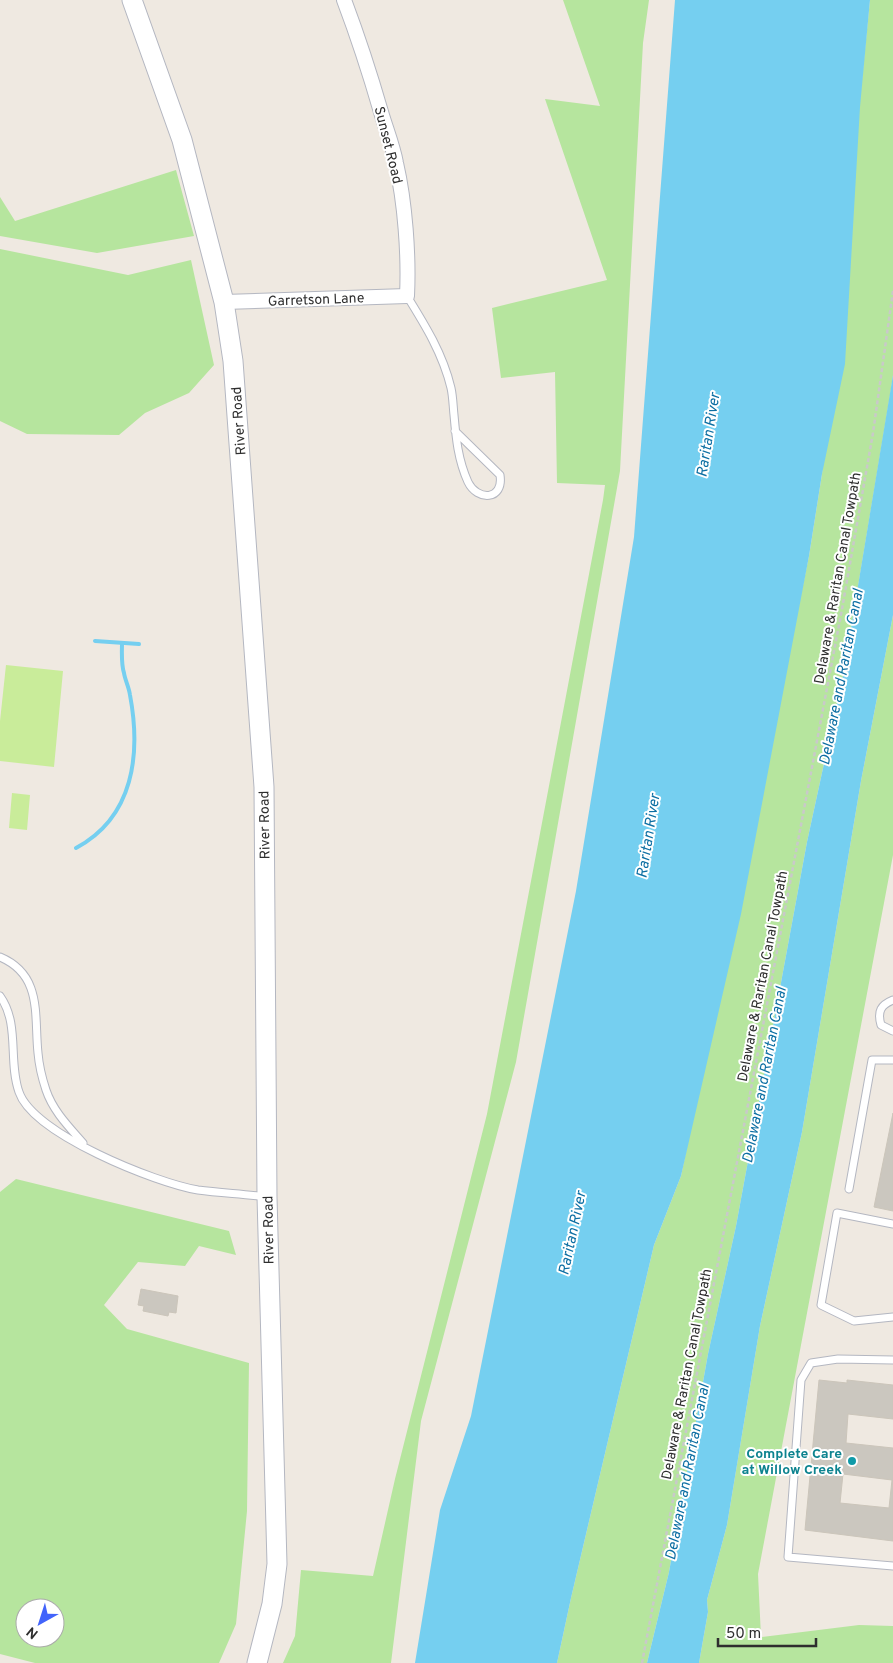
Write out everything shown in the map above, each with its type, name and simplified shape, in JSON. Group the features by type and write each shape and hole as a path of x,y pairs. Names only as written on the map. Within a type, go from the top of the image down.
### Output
{"main road":[{"name":"River Road","path":"132,0 182,140 224,302 233,361 264,787 267,1197 278,1564 272,1604 257,1663"}],"street":[{"name":"Sunset Road","path":"344,0 362,47 396,162 401,193 408,274 407,296"},
{"name":"Garretson Lane","path":"224,302 407,296"}],"lane":[{"path":"407,296 436,346 445,367 452,390 455,430 458,455 468,484 476,492 485,496 493,495 499,489 500,476 455,430"},
{"path":"0,957 13,965 30,986 37,1012 38,1053 46,1091 54,1108 87,1147"},
{"path":"0,996 10,1014 16,1079 23,1100 36,1115 65,1136 103,1157 138,1172 197,1190 267,1197"},
{"path":"893,1000 885,1003 879,1010 881,1024 893,1031"},
{"path":"849,1189 872,1060 893,1060"},
{"path":"893,1224 837,1213 822,1305 854,1321 893,1317"},
{"path":"893,1360 838,1359 811,1363 801,1380 788,1557 893,1566"}],"path":[{"name":"Delaware & Raritan Canal Towpath","path":"642,1663 842,609 873,433 893,291"}],"green space":[{"path":"563,0 649,0 643,43 620,471 516,1062 421,1421 391,1663 283,1663 295,1636 301,1570 373,1576 395,1479 487,1114 603,500 605,485 557,483 555,372 501,378 492,308 607,280 545,99 600,106"},
{"path":"870,0 893,0 893,375 843,676 807,842 736,1226 708,1354 669,1572 647,1663 557,1663 654,1245 681,1176 809,556 822,474"},
{"path":"176,170 194,236 97,253 0,236 0,197 15,221"},
{"path":"0,249 128,275 191,260 214,365 189,393 145,413 119,435 27,434 0,421"},
{"path":"893,615 893,855 758,1574 761,1637 859,1625 893,1626 893,1663 699,1663 708,1612 707,1600 727,1525 760,1326 802,1132 861,781"},
{"path":"6,665 63,671 54,767 0,761 0,721"},
{"path":"12,793 30,795 27,830 9,828"},
{"path":"16,1179 229,1231 236,1255 199,1246 185,1266 138,1262 104,1305 127,1329 249,1363 247,1511 236,1624 219,1663 35,1663 0,1654 0,1192"}],"water":[{"name":"Raritan River","path":"675,0 870,0 860,107 845,364 822,474 809,556 741,914 681,1176 654,1245 557,1663 415,1663 440,1510 471,1416 576,891 634,537"},
{"name":"Delaware and Raritan Canal","path":"893,375 893,615 861,781 802,1132 760,1326 727,1525 707,1600 708,1612 699,1663 647,1663 669,1572 708,1354 736,1226 807,842 843,676"}],"building":[{"path":"893,1113 893,1211 874,1207"},
{"path":"141,1289 178,1296 176,1313 169,1312 168,1316 143,1311 144,1306 138,1305"},
{"name":"Complete Care at Willow Creek","path":"819,1380 847,1383 847,1380 893,1385 893,1419 848,1414 846,1443 893,1448 893,1541 805,1530","holes":["843,1474 892,1480 889,1508 840,1503"]}],"waterway":[{"path":"95,641 139,644"},
{"path":"76,848 95,835 110,819 121,802 129,782 133,761 133,717 129,689 122,666 122,643"}],"place":[{"name":"Complete Care at Willow Creek","path":"852,1461"}]}
